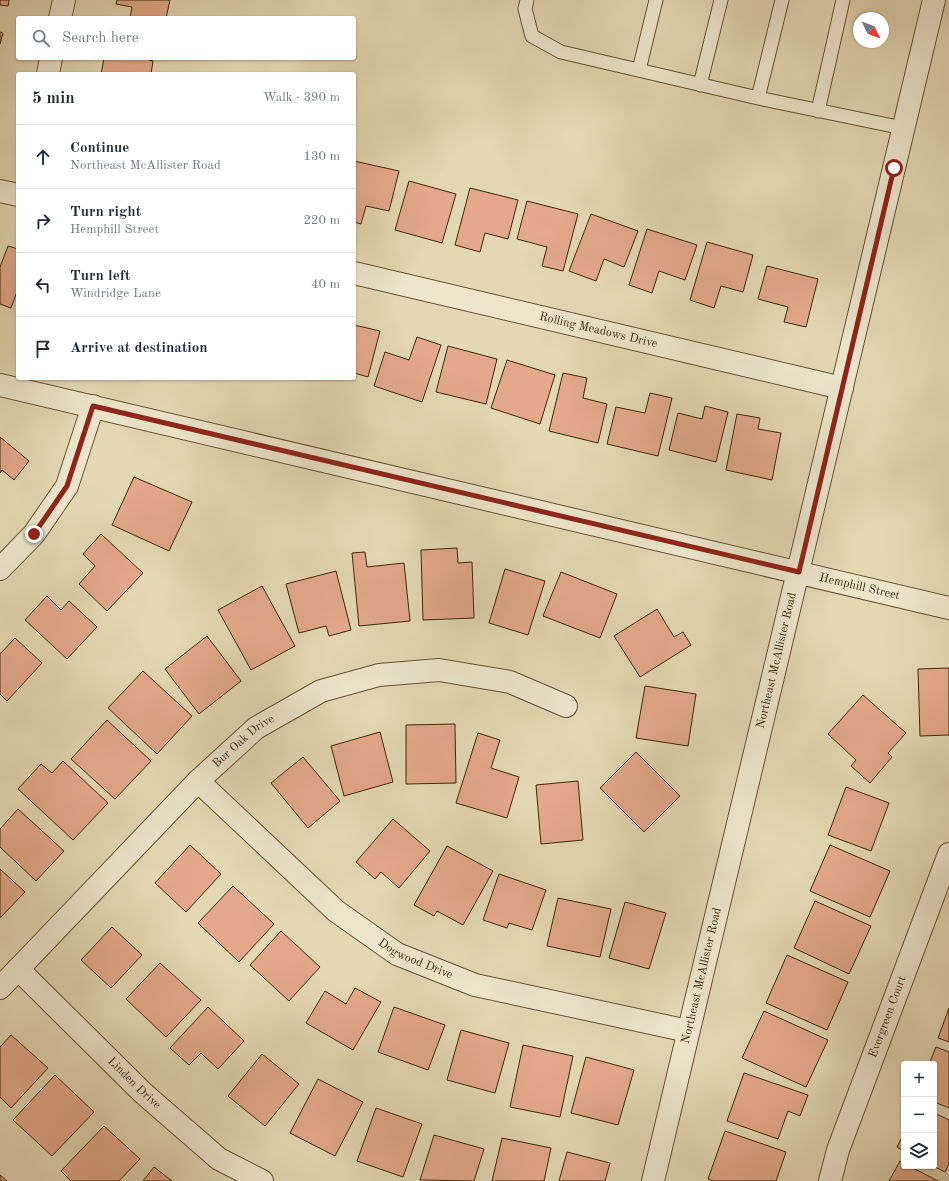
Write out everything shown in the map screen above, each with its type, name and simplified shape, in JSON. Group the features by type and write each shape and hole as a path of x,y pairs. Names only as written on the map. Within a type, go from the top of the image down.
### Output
{"street":[{"path":"60,16 64,0"},
{"name":"Northeast McAllister Road","path":"653,1181 934,0"},
{"path":"48,72 51,60"},
{"path":"0,191 16,195"},
{"name":"Rolling Meadows Drive","path":"356,273 842,388"},
{"name":"Hemphill Street","path":"0,385 949,608"},
{"path":"0,569 34,534 67,486 93,406"},
{"name":"Bur Oak Drive","path":"0,988 198,780 256,728 321,691 379,675 439,670 510,682 566,706"},
{"name":"Dogwood Drive","path":"198,780 336,911 398,954 475,985 688,1031"},
{"name":"Evergreen Court","path":"830,1181 838,1150 949,854"},
{"name":"Linden Drive","path":"18,969 143,1092 219,1159 262,1181"}],"lane":[{"path":"527,0 525,9 532,36 561,52 758,98 903,128"},
{"path":"639,70 656,0"},
{"path":"700,85 721,0"},
{"path":"758,98 782,0"},
{"path":"818,111 843,0"}],"building":[{"path":"0,0 9,0 8,6 0,5"},
{"path":"117,0 170,0 166,16 130,16 132,7 116,4"},
{"path":"0,32 3,33 0,44"},
{"path":"104,60 153,61 151,72 101,72"},
{"path":"356,161 399,171 389,211 366,206 361,224 356,223"},
{"path":"409,181 456,194 442,243 395,230"},
{"path":"470,188 518,200 508,239 485,233 480,252 455,245"},
{"path":"527,201 578,214 563,271 542,266 547,247 517,239"},
{"path":"591,214 638,231 624,267 604,259 596,281 569,271"},
{"path":"647,229 697,245 685,280 659,271 652,293 629,285"},
{"path":"707,242 753,255 743,292 721,286 714,308 690,300"},
{"path":"8,246 16,248 16,294 11,308 0,304 0,267"},
{"path":"767,266 818,279 806,327 784,322 788,307 758,299"},
{"path":"356,325 380,331 368,377 356,374"},
{"path":"417,337 441,345 422,402 374,386 385,352 409,360"},
{"path":"448,346 497,359 486,404 436,392"},
{"path":"507,360 555,375 540,424 491,408"},
{"path":"563,373 587,378 583,398 607,404 598,443 549,431"},
{"path":"650,393 672,398 658,456 607,444 616,407 645,413"},
{"path":"705,406 728,412 716,462 669,450 678,413 702,419"},
{"path":"737,414 760,418 758,429 781,433 772,480 726,470"},
{"path":"0,437 29,461 14,480 2,470 0,473"},
{"path":"134,477 192,502 169,551 112,525"},
{"path":"101,534 143,573 107,611 79,584 95,566 83,554"},
{"path":"457,548 458,563 472,562 474,618 423,620 421,550"},
{"path":"365,552 367,567 404,563 410,621 359,626 352,553"},
{"path":"505,569 545,581 528,635 489,623"},
{"path":"336,571 351,630 329,636 326,626 299,633 286,584"},
{"path":"561,572 617,594 600,638 543,616"},
{"path":"262,586 295,646 251,670 218,610"},
{"path":"47,596 61,610 69,601 97,627 67,659 25,620"},
{"path":"657,609 674,637 683,632 691,645 640,677 614,636"},
{"path":"207,636 241,681 199,714 165,669"},
{"path":"15,638 42,663 7,701 0,694 0,654"},
{"path":"949,668 949,735 920,736 918,669"},
{"path":"143,671 192,716 157,754 108,708"},
{"path":"645,686 696,694 688,746 636,738"},
{"path":"863,695 906,733 888,753 892,757 870,783 851,766 856,760 828,734"},
{"path":"107,720 151,761 115,799 71,759"},
{"path":"455,724 456,783 406,784 406,725"},
{"path":"380,732 393,782 344,796 331,746"},
{"path":"478,733 500,740 491,768 519,777 507,818 456,803"},
{"path":"636,752 680,796 644,832 600,788"},
{"path":"303,757 340,801 308,828 271,783"},
{"path":"63,761 108,803 73,840 18,789 41,764 52,773"},
{"path":"578,781 583,840 541,844 536,785"},
{"path":"846,787 889,803 871,851 828,835"},
{"path":"18,809 64,851 36,881 0,847 0,829"},
{"path":"393,819 430,851 399,888 381,872 375,879 356,862"},
{"path":"190,845 221,874 186,912 155,883"},
{"path":"830,845 890,871 870,917 810,891"},
{"path":"447,846 493,871 463,925 437,911 434,916 414,905"},
{"path":"0,869 25,892 0,918"},
{"path":"499,874 546,890 532,930 509,923 507,928 483,920"},
{"path":"233,886 274,924 239,962 198,923"},
{"path":"558,898 611,909 600,957 547,946"},
{"path":"815,901 871,926 849,974 794,948"},
{"path":"625,902 666,913 649,969 609,958"},
{"path":"112,927 142,955 111,988 81,960"},
{"path":"281,931 320,967 289,1001 250,965"},
{"path":"787,955 848,982 827,1030 766,1003"},
{"path":"160,963 201,1000 166,1037 126,999"},
{"path":"355,988 381,1002 353,1050 306,1023 325,991 346,1004"},
{"path":"208,1007 244,1041 218,1069 201,1053 189,1065 170,1048"},
{"path":"394,1007 445,1025 428,1070 378,1052"},
{"path":"949,1008 949,1042 938,1038"},
{"path":"764,1011 828,1040 806,1087 742,1058"},
{"path":"461,1030 509,1043 495,1093 447,1080"},
{"path":"11,1035 48,1068 11,1108 0,1097 0,1047"},
{"path":"523,1045 573,1056 560,1117 510,1107"},
{"path":"936,1047 949,1052 949,1108 937,1103 937,1061 930,1061"},
{"path":"262,1054 299,1084 265,1126 228,1096"},
{"path":"586,1057 634,1070 618,1125 571,1113"},
{"path":"744,1073 808,1095 800,1116 788,1111 778,1139 727,1121"},
{"path":"55,1075 94,1112 52,1156 13,1120"},
{"path":"318,1079 363,1102 335,1156 290,1133"},
{"path":"376,1108 422,1124 403,1177 357,1161"},
{"path":"937,1114 949,1120 949,1164 945,1172 937,1168"},
{"path":"104,1126 140,1159 119,1181 71,1181 61,1171"},
{"path":"725,1131 786,1152 776,1181 713,1181 708,1179"},
{"path":"434,1135 484,1149 474,1181 420,1180"},
{"path":"502,1138 551,1148 544,1181 492,1181"},
{"path":"901,1139 901,1149 897,1147"},
{"path":"567,1152 610,1163 605,1181 559,1181"},
{"path":"900,1161 901,1169 915,1169 938,1181 889,1181"},
{"path":"154,1167 172,1181 143,1181"},
{"path":"0,1175 7,1181 0,1181"}],"route":[{"path":"34,534 67,486 93,406 799,572 894,168"}]}
